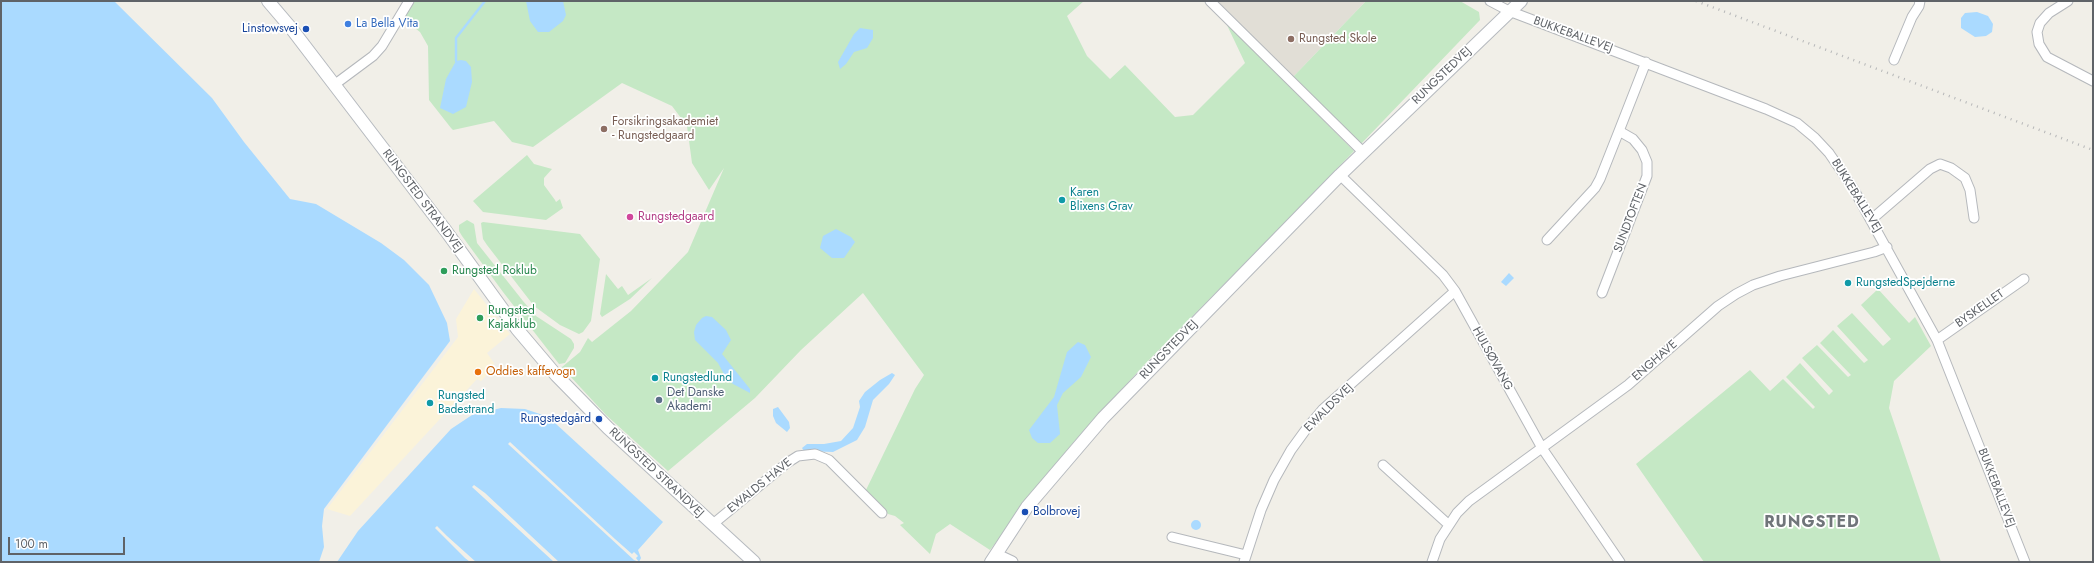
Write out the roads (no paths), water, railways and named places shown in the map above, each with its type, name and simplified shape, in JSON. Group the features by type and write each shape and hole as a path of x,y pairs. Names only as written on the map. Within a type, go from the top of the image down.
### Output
{"main road":[{"name":"RUNGSTED STRANDVEJ","path":"268,1 446,231 517,329 556,375 608,428 754,562"},
{"name":"RUNGSTEDVEJ","path":"994,558 1028,507 1103,418 1363,152 1521,1"}],"street":[{"path":"334,85 373,56 382,46 409,1"},
{"path":"1210,1 1363,152"},
{"name":"BUKKEBALLEVEJ","path":"1490,1 1509,11 1646,62 1796,123 1815,138 1829,154 1872,219 1937,340 2025,562"},
{"path":"1894,60 1920,1"},
{"path":"2068,1 2049,13 2040,23 2037,32 2039,44 2047,57 2093,81"},
{"path":"1547,240 1595,188 1600,179 1646,62"},
{"name":"SUNDTOFTEN","path":"1602,293 1647,176 1647,162 1642,150 1633,139 1618,131"},
{"path":"1872,219 1930,169 1940,164 1951,168 1965,178 1970,190 1974,218"},
{"name":"HULSØVANG","path":"1340,175 1444,275 1542,448 1620,562"},
{"name":"ENGHAVE","path":"1432,562 1440,539 1449,525 1469,501 1628,385 1718,306 1753,285 1780,276 1887,247"},
{"name":"BYSKELLET","path":"1937,340 2024,279"},
{"name":"EWALDSVEJ","path":"1172,536 1245,558 1261,510 1274,480 1291,450 1307,428 1324,409 1454,291"},
{"name":"EWALDS HAVE","path":"713,524 787,463 798,456 815,454 828,460 882,513"},
{"path":"1382,465 1449,525"},
{"path":"994,558 1012,562"}],"water":[{"path":"1,1 114,1 212,98 244,142 290,199 316,204 381,243 404,260 429,285 447,323 450,341 324,509 322,526 324,547 319,562 1,562"},
{"path":"526,1 563,1 566,15 563,21 549,32 538,32 530,21"},
{"path":"1977,12 1988,16 1993,24 1992,32 1986,36 1975,37 1961,28 1961,18 1965,13"},
{"path":"860,28 873,30 873,38 867,48 854,52 846,64 840,69 838,62 854,34"},
{"path":"456,61 466,61 471,67 472,82 466,107 453,114 440,108 446,79"},
{"path":"836,229 851,237 855,242 844,258 832,258 820,248 823,236"},
{"path":"1509,273 1514,278 1506,286 1501,282"},
{"path":"706,316 712,317 726,330 731,340 722,354 750,389 750,393 733,384 726,378 718,363 695,340 694,332 696,325"},
{"path":"1078,342 1085,345 1091,357 1081,377 1063,393 1057,405 1060,434 1050,443 1038,443 1032,438 1029,430 1054,397 1067,352"},
{"path":"892,373 895,375 889,384 873,400 865,427 857,440 833,452 804,451 802,448 807,444 824,444 841,441 853,428 860,407 859,401 865,392"},
{"path":"778,407 789,422 790,428 787,432 776,423 773,416 773,409"},
{"path":"501,408 525,409 543,415 555,423 663,522 638,550 641,558 639,562 337,562 358,531 451,429 472,415"},
{"path":"1194,520 1198,520 1200,521 1200,529 1194,530 1191,527 1191,523"}],"waterway":[{"path":"456,61 456,38 485,1"}],"railway":[{"path":"1696,1 2093,150"}],"place":[{"name":"La Bella Vita","path":"348,24"},
{"name":"Linstowsvej","path":"306,29"},
{"name":"Rungsted Skole","path":"1291,39"},
{"name":"Forsikringsakademiet - Rungstedgaard","path":"604,129"},
{"name":"Karen Blixens Grav","path":"1062,200"},
{"name":"Rungstedgaard","path":"630,217"},
{"name":"Rungsted Roklub","path":"444,271"},
{"name":"RungstedSpejderne","path":"1848,283"},
{"name":"Rungsted Kajakklub","path":"480,318"},
{"name":"Oddies kaffevogn","path":"478,372"},
{"name":"Rungstedlund","path":"655,378"},
{"name":"Det Danske Akademi","path":"659,400"},
{"name":"Rungsted Badestrand","path":"430,403"},
{"name":"Rungstedgård","path":"599,419"},
{"name":"Bolbrovej","path":"1025,512"}],"district":[{"name":"RUNGSTED","path":"1812,523"}]}
